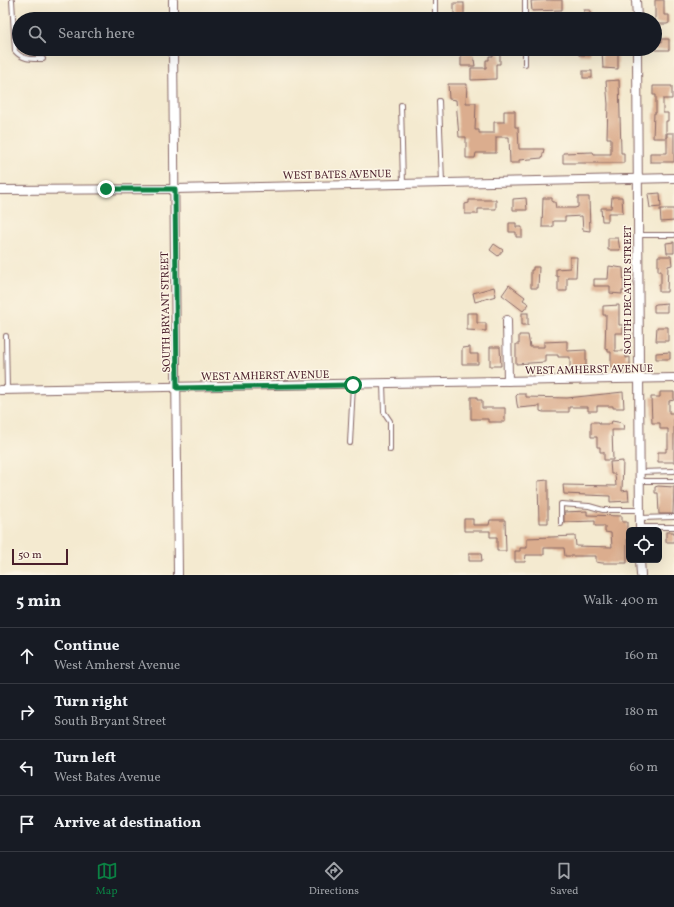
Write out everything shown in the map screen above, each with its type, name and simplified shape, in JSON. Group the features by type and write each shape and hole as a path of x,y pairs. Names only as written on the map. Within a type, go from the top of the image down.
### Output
{"street":[{"path":"173,0 173,12"},
{"path":"636,0 637,12"},
{"name":"SOUTH BRYANT STREET","path":"173,56 178,575"},
{"name":"SOUTH DECATUR STREET","path":"637,56 640,527"},
{"name":"WEST BATES AVENUE","path":"0,190 175,189 674,178"},
{"path":"507,320 508,382"},
{"name":"WEST AMHERST AVENUE","path":"4,390 353,385 674,378"},
{"path":"640,563 641,575"}],"lane":[{"path":"12,0 13,12"},
{"path":"435,0 436,12"},
{"path":"525,0 525,12"},
{"path":"20,56 27,59 42,59"},
{"path":"525,56 525,64"},
{"path":"439,101 442,183"},
{"path":"400,105 403,184"},
{"path":"638,235 674,235"},
{"path":"4,390 6,336"},
{"path":"383,384 384,412 390,421 390,450"},
{"path":"350,443 353,385"},
{"path":"640,472 674,471"},
{"path":"640,481 674,481"},
{"path":"561,524 561,504 589,506 603,510 674,517"},
{"path":"662,528 674,527"}],"building":[{"path":"562,0 562,10 532,11 531,1"},
{"path":"655,0 664,0 664,15 669,15 669,23 662,24 662,12 655,12"},
{"path":"454,3 464,3 464,12 454,12"},
{"path":"584,10 590,10 590,12 584,12"},
{"path":"662,39 669,39 669,50 662,50"},
{"path":"461,56 473,56 475,66 461,66"},
{"path":"489,56 500,56 500,64 496,64 496,79 471,80 471,68 486,68 486,60 489,60"},
{"path":"602,56 618,56 618,69 603,68"},
{"path":"583,71 592,71 592,78 583,78"},
{"path":"619,80 621,153 624,153 624,163 563,163 563,153 593,152 594,154 611,154 611,138 607,138 608,104 606,81"},
{"path":"448,84 467,84 466,103 476,103 475,130 479,130 479,133 494,133 494,122 504,122 504,111 515,111 515,127 518,127 519,149 544,149 542,158 519,160 519,163 510,163 509,137 496,137 496,153 476,153 475,158 466,158 466,137 459,137 456,100 449,99"},
{"path":"653,86 672,86 672,99 663,99 663,113 668,113 668,121 666,121 666,138 653,138 654,113 656,113 656,95 653,95"},
{"path":"667,133 674,133 674,162 650,162 650,153 667,153"},
{"path":"660,193 661,207 650,208 648,194"},
{"path":"578,197 589,197 590,231 583,230 582,216 565,217 565,221 553,221 553,227 542,227 543,198 552,198 552,202 555,202 556,208 575,208 578,207"},
{"path":"612,197 622,197 623,213 608,213 608,221 602,221 601,208 611,208"},
{"path":"526,198 527,210 513,210 513,199"},
{"path":"469,200 496,200 496,209 478,209 478,214 465,214 465,204 469,203"},
{"path":"660,209 674,209 674,221 661,222"},
{"path":"509,223 516,223 516,227 522,227 522,237 516,237 516,232 509,232"},
{"path":"608,238 618,238 620,250 608,250"},
{"path":"674,242 674,253 667,253 666,243"},
{"path":"494,244 503,250 498,256 490,250"},
{"path":"658,256 671,256 672,265 668,266 667,292 659,292 659,284 661,284 661,271 658,271"},
{"path":"570,257 577,257 576,277 567,277 567,291 558,291 558,276 556,276 556,269 570,268"},
{"path":"609,266 623,268 624,291 622,291 622,294 610,293 610,286 594,286 594,279 608,279"},
{"path":"533,267 539,267 538,288 531,288 531,270 533,270"},
{"path":"509,285 525,297 523,300 529,304 523,311 502,295"},
{"path":"494,287 496,296 475,302 473,293"},
{"path":"667,303 667,312 654,312 654,305"},
{"path":"619,305 619,325 623,325 623,333 615,333 615,351 626,351 626,358 630,357 630,367 611,367 611,352 608,352 608,350 605,349 606,315 603,315 603,306"},
{"path":"467,313 477,313 477,323 486,323 486,331 467,330"},
{"path":"522,313 528,313 528,325 522,325"},
{"path":"657,327 668,327 668,341 656,341"},
{"path":"519,335 528,335 530,347 544,347 544,342 567,341 567,351 586,350 586,367 570,367 570,357 558,357 558,355 545,355 545,362 516,364 516,344 519,344"},
{"path":"470,347 470,354 478,354 478,364 462,364 462,348"},
{"path":"490,347 500,347 501,366 490,366"},
{"path":"670,352 670,359 656,359 656,353"},
{"path":"623,392 624,408 597,406 597,411 588,411 588,407 569,407 569,412 543,412 540,411 540,406 518,408 516,396 518,394 526,394 526,397 567,398"},
{"path":"660,392 674,392 674,400 669,401 669,413 674,413 674,462 658,462 658,452 666,452 666,448 668,448 668,429 660,429 660,423 652,423 651,397 660,397"},
{"path":"471,397 477,397 477,400 482,400 482,408 505,408 505,422 488,422 488,419 471,419"},
{"path":"612,421 623,423 624,430 612,430 613,460 604,460 604,452 600,452 600,447 597,447 597,437 591,437 591,422 611,424"},
{"path":"623,461 622,491 628,490 629,501 610,502 610,496 564,494 563,485 616,486 615,474 611,474 610,462"},
{"path":"548,480 548,523 539,523 538,481"},
{"path":"655,487 674,487 673,514 659,514 658,493 655,493"},
{"path":"587,511 587,515 622,516 622,522 627,522 626,563 596,562 596,556 565,556 564,548 544,548 544,555 526,555 525,562 515,562 515,551 520,551 520,548 527,548 527,538 575,536 576,546 612,547 611,533 605,532 605,526 595,526 595,521 564,522 564,512"},
{"path":"464,519 473,519 473,525 489,525 490,520 505,520 506,551 497,551 497,537 490,537 490,531 464,531"},
{"path":"666,532 674,532 674,542 666,542"},
{"path":"469,553 481,553 482,561 469,561"}],"route":[{"path":"106,189 175,189 177,388 353,385"}]}
